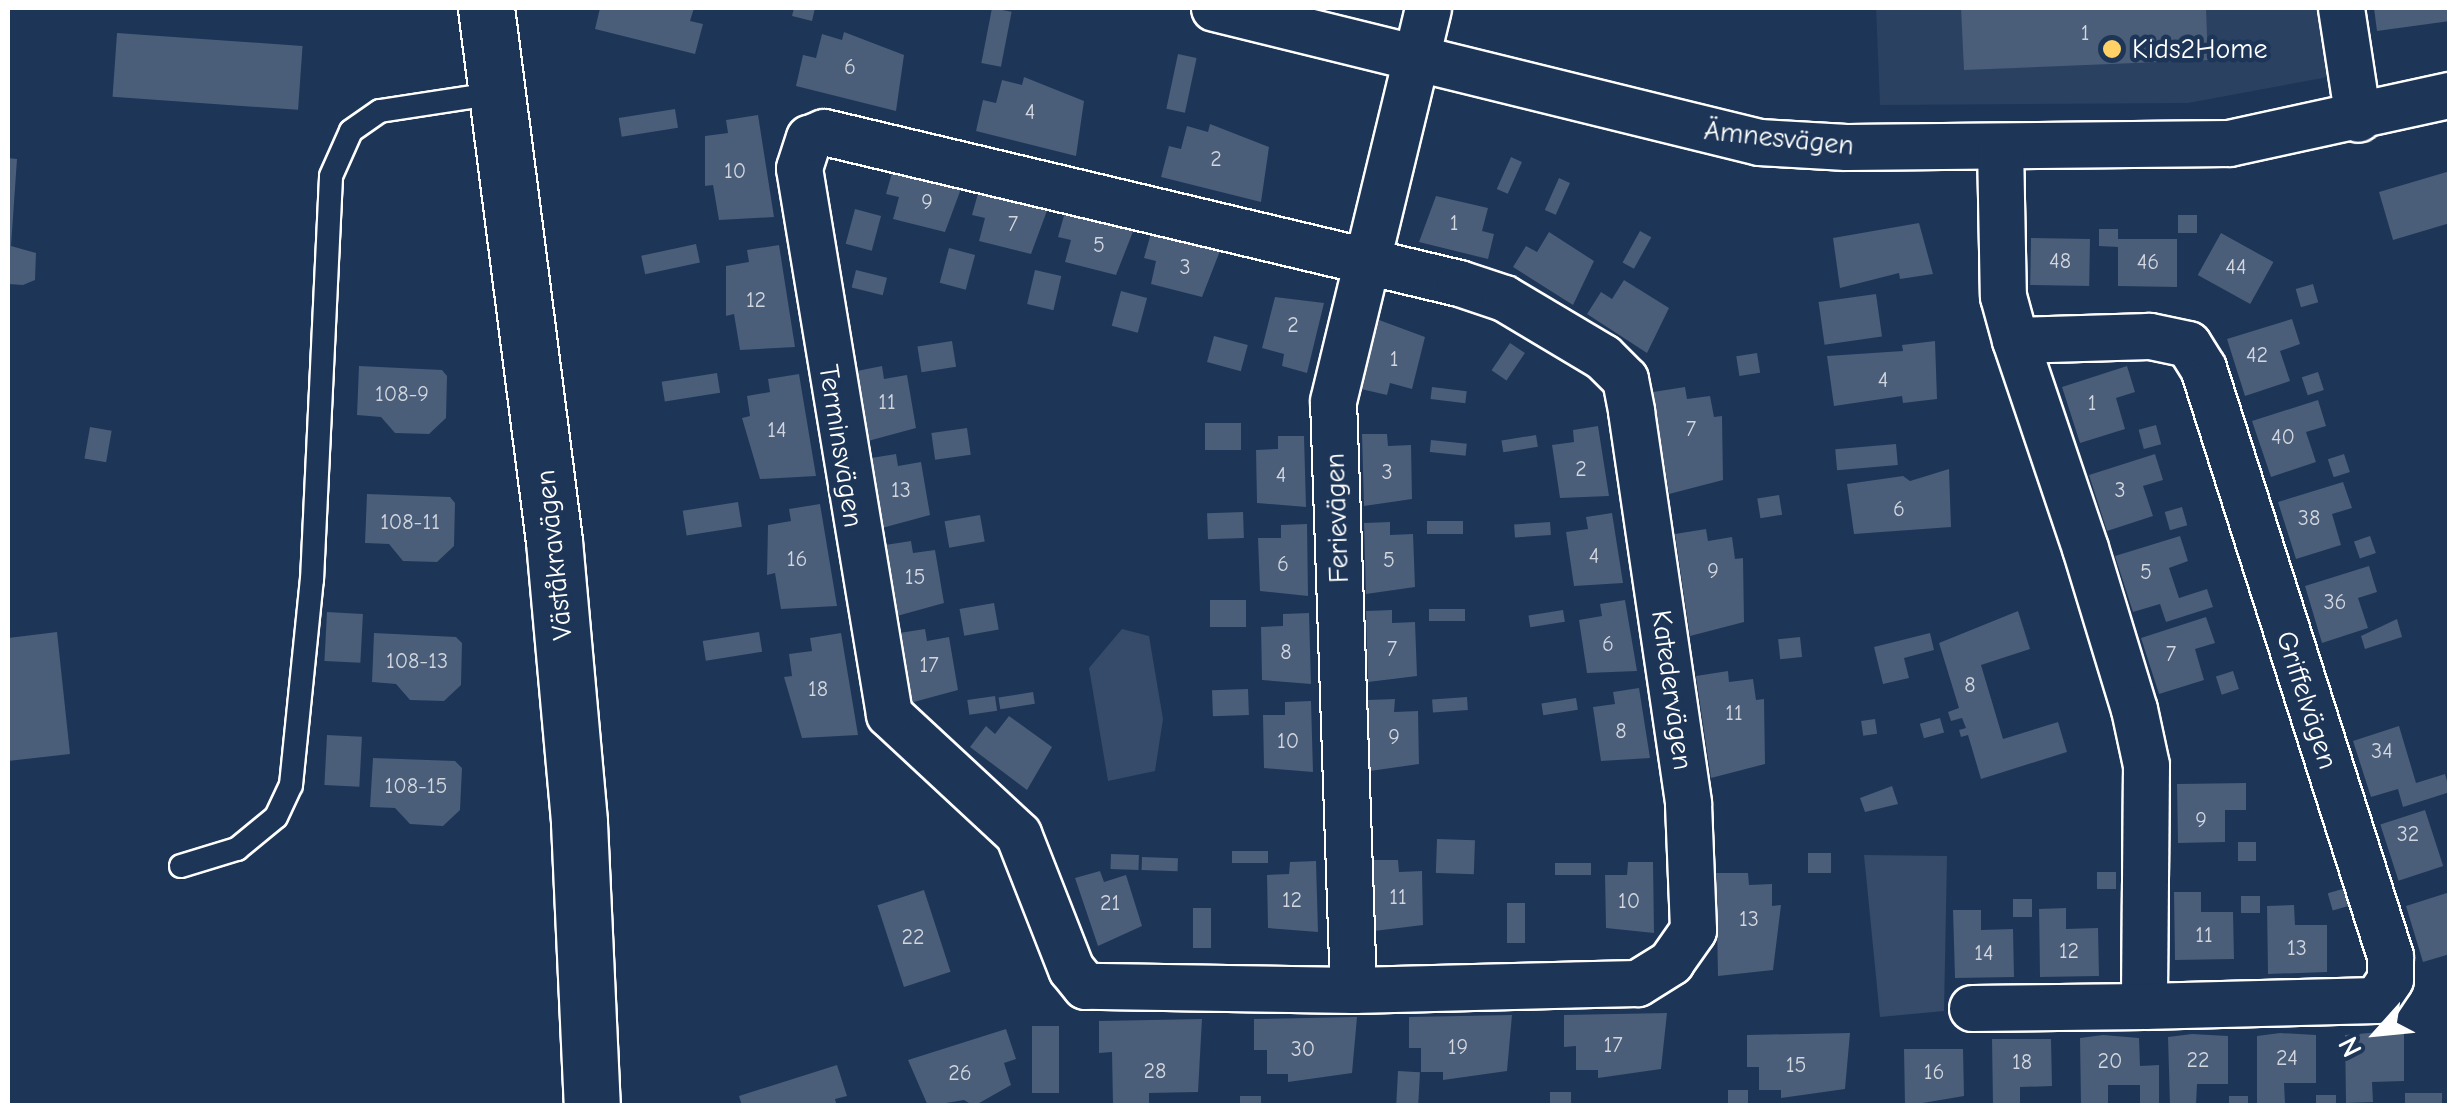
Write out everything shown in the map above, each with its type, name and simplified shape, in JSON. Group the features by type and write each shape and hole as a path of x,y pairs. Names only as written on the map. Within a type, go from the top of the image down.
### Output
{"street":[{"name":"Väståkravägen","path":"486,8 564,654 592,1106"},
{"name":"Ämnesvägen","path":"1214,8 1416,55 1686,129 1759,142 2000,146 2229,143 2358,119 2450,94"},
{"name":"Ferievägen","path":"1354,990 1333,401 1428,8"},
{"path":"2342,8 2358,119"},
{"name":"Terminsvägen","path":"1354,990 1085,986 1071,969 1018,834 889,714 799,168 809,138 843,134 1122,206 1368,257"},
{"path":"2000,146 2003,296 2085,548 2146,765 2144,1006"},
{"name":"Katedervägen","path":"1354,990 1637,983 1671,962 1693,930 1688,804 1625,379 1603,357 1504,298 1368,257"},
{"name":"Griffelvägen","path":"1972,1008 2376,1000 2390,979 2390,956 2203,368 2188,344 2149,336 2015,340"}],"lane":[{"path":"182,866 238,849 276,817 291,785 312,580 331,176 351,131 380,111 498,93"}],"shaded area":[{"name":"Kids2Home","path":"1876,8 2337,8 2350,73 2188,103 1880,105"},
{"path":"1122,629 1149,636 1163,719 1155,771 1108,781 1089,668"},
{"path":"1864,855 1947,856 1944,1011 1880,1017"}],"building":[{"path":"600,8 694,8 690,21 703,24 695,54 595,29"},
{"path":"794,8 815,8 812,21 792,16"},
{"path":"992,8 1012,12 1001,67 981,63"},
{"path":"1961,8 2206,8 2208,60 1964,70"},
{"path":"2374,8 2450,8 2450,21 2377,31"},
{"path":"844,32 904,55 896,111 796,86 803,55 816,58 822,34 842,40"},
{"path":"117,33 303,46 298,110 113,97"},
{"path":"1178,54 1197,58 1185,113 1166,109"},
{"path":"1024,77 1084,101 1076,156 976,131 983,100 996,103 1002,80 1022,85"},
{"path":"675,109 678,128 622,137 619,118"},
{"path":"758,115 774,217 719,220 713,185 705,186 705,136 728,133 726,120"},
{"path":"1210,124 1269,147 1261,202 1161,177 1169,146 1181,149 1187,126 1208,132"},
{"path":"1511,157 1522,162 1508,194 1497,189"},
{"path":"8,158 17,159 11,246 36,253 35,280 23,285 8,284"},
{"path":"893,169 962,186 945,232 893,219 899,197 886,194"},
{"path":"2450,171 2450,223 2393,240 2379,192"},
{"path":"1559,178 1570,183 1556,215 1545,210"},
{"path":"979,190 1048,208 1031,254 979,241 985,218 972,215"},
{"path":"1436,196 1488,208 1482,231 1494,234 1488,259 1419,242"},
{"path":"855,209 881,216 872,251 846,244"},
{"path":"1065,212 1134,229 1116,275 1065,262 1071,240 1058,237"},
{"path":"2178,215 2197,215 2197,233 2178,233"},
{"path":"1919,223 1933,274 1900,279 1899,273 1840,288 1833,238"},
{"path":"2099,229 2118,229 2118,239 2177,239 2177,287 2118,286 2118,247 2099,246"},
{"path":"1640,231 1651,237 1634,269 1623,262"},
{"path":"1549,232 1594,261 1573,305 1513,267 1526,246 1537,252"},
{"path":"1151,233 1220,251 1202,297 1151,284 1156,261 1144,258"},
{"path":"2221,233 2273,262 2250,304 2198,275"},
{"path":"2031,238 2090,239 2089,286 2030,285"},
{"path":"696,244 700,263 645,274 641,256"},
{"path":"779,245 795,347 740,350 734,314 726,316 726,266 749,262 747,250"},
{"path":"949,248 975,255 966,290 940,283"},
{"path":"856,270 887,278 883,295 852,287"},
{"path":"1035,270 1061,276 1053,310 1027,304"},
{"path":"1624,280 1669,308 1647,353 1587,314 1601,292 1612,299"},
{"path":"2313,284 2318,302 2301,307 2296,289"},
{"path":"1121,291 1147,298 1138,333 1112,326"},
{"path":"1876,294 1882,337 1825,345 1819,302"},
{"path":"1275,297 1324,303 1307,373 1282,366 1284,354 1262,348"},
{"path":"2292,319 2300,344 2280,351 2290,381 2245,396 2227,339"},
{"path":"1379,320 1425,337 1412,389 1390,383 1387,395 1361,389"},
{"path":"1214,336 1248,345 1241,371 1207,362"},
{"path":"952,341 956,367 921,372 917,346"},
{"path":"1935,341 1937,399 1903,403 1902,396 1834,406 1827,356 1903,351 1902,345"},
{"path":"1510,343 1525,353 1506,380 1492,370"},
{"path":"1757,353 1760,373 1739,376 1736,356"},
{"path":"359,366 442,370 447,376 446,418 429,434 395,433 381,417 357,415"},
{"path":"882,366 884,379 907,375 916,428 868,441 857,371"},
{"path":"2127,366 2135,392 2116,398 2125,429 2080,443 2062,387"},
{"path":"2318,372 2324,390 2308,395 2302,377"},
{"path":"717,373 720,393 665,402 662,382"},
{"path":"799,374 816,476 760,479 742,418 750,416 747,396 770,392 768,379"},
{"path":"1432,387 1467,391 1465,403 1431,399"},
{"path":"1685,387 1687,399 1710,396 1714,417 1722,416 1723,480 1669,494 1653,392"},
{"path":"2318,400 2326,426 2306,432 2316,462 2271,477 2252,421"},
{"path":"1205,423 1241,423 1241,450 1205,450"},
{"path":"2156,425 2161,444 2144,449 2139,430"},
{"path":"1598,426 1609,496 1560,498 1552,445 1574,442 1573,430"},
{"path":"90,427 112,431 106,462 84,459"},
{"path":"967,428 971,455 935,460 931,433"},
{"path":"1362,434 1387,434 1388,446 1411,445 1412,499 1364,506"},
{"path":"1536,435 1538,447 1503,452 1501,440"},
{"path":"1278,436 1304,436 1306,507 1257,503 1256,450 1278,449"},
{"path":"1431,440 1467,444 1466,456 1430,452"},
{"path":"1896,444 1898,465 1837,470 1835,449"},
{"path":"896,454 898,466 921,462 930,515 882,528 871,458"},
{"path":"2155,454 2163,480 2143,486 2153,516 2107,531 2089,475"},
{"path":"2344,454 2350,472 2334,477 2328,459"},
{"path":"1949,469 1951,527 1854,534 1847,484 1903,476 1910,481"},
{"path":"2343,482 2352,508 2332,514 2341,545 2296,559 2278,502"},
{"path":"367,494 450,497 455,503 454,546 437,562 403,561 389,544 365,543"},
{"path":"1779,495 1782,515 1760,518 1757,498"},
{"path":"738,502 742,527 687,535 683,511"},
{"path":"820,504 837,606 781,609 775,573 767,575 768,525 791,521 789,509"},
{"path":"2182,507 2187,525 2170,530 2165,512"},
{"path":"1243,512 1244,538 1208,539 1207,513"},
{"path":"1612,513 1623,583 1574,586 1566,532 1588,529 1586,517"},
{"path":"980,515 985,542 949,548 945,521"},
{"path":"1427,521 1463,521 1463,534 1427,534"},
{"path":"1390,522 1390,535 1413,534 1415,587 1366,594 1364,523"},
{"path":"1550,522 1551,535 1515,537 1514,525"},
{"path":"1307,524 1308,596 1260,591 1258,538 1281,538 1281,525"},
{"path":"1706,529 1708,541 1732,537 1735,559 1743,558 1744,622 1690,636 1675,534"},
{"path":"2180,536 2188,561 2169,568 2179,598 2207,589 2213,607 2166,622 2160,604 2133,612 2115,556"},
{"path":"2370,536 2376,553 2360,559 2354,542"},
{"path":"911,541 913,553 935,550 944,603 897,616 885,545"},
{"path":"2369,566 2377,592 2358,598 2368,628 2322,643 2305,586"},
{"path":"1210,600 1246,600 1246,627 1210,627"},
{"path":"1625,600 1637,671 1587,673 1579,620 1602,616 1600,604"},
{"path":"994,603 999,630 964,636 960,609"},
{"path":"1429,609 1465,609 1465,621 1429,621"},
{"path":"1392,610 1392,623 1415,622 1417,676 1368,682 1366,611"},
{"path":"1563,610 1565,622 1530,627 1528,615"},
{"path":"2018,611 2030,649 1981,665 2003,739 2058,722 2067,752 1981,779 1968,735 1961,737 1959,730 1966,728 1962,718 1951,721 1948,712 1959,708 1939,643"},
{"path":"327,612 363,614 360,663 324,661"},
{"path":"1309,613 1311,684 1262,680 1261,627 1283,626 1283,614"},
{"path":"2206,617 2215,643 2195,649 2204,680 2159,694 2141,638"},
{"path":"2397,619 2402,637 2365,649 2361,636"},
{"path":"925,629 927,641 949,637 958,690 910,703 899,633"},
{"path":"57,632 70,754 8,761 8,638"},
{"path":"759,632 762,652 706,661 703,641"},
{"path":"374,633 456,637 462,643 461,685 444,701 410,700 396,684 372,682"},
{"path":"841,633 858,735 802,738 784,677 792,676 789,654 812,651 810,638"},
{"path":"1930,633 1934,650 1904,658 1909,678 1883,684 1874,647"},
{"path":"1800,637 1802,657 1780,659 1778,639"},
{"path":"1728,671 1729,682 1753,679 1756,700 1764,699 1765,764 1711,778 1696,676"},
{"path":"2233,671 2239,689 2222,695 2216,677"},
{"path":"1639,688 1650,758 1601,761 1593,707 1615,704 1613,692"},
{"path":"1248,689 1249,715 1213,716 1212,690"},
{"path":"1033,692 1035,704 1000,709 998,697"},
{"path":"995,696 997,711 969,715 967,700"},
{"path":"1467,697 1468,710 1433,712 1432,699"},
{"path":"1576,698 1578,710 1543,715 1541,703"},
{"path":"1395,699 1394,712 1418,711 1419,764 1370,771 1368,700"},
{"path":"1311,701 1313,772 1264,768 1263,715 1285,715 1285,702"},
{"path":"1009,716 1052,747 1027,790 970,747 986,726 995,734"},
{"path":"1940,718 1944,732 1924,738 1920,724"},
{"path":"1875,719 1877,734 1863,736 1861,721"},
{"path":"2399,726 2416,783 2445,774 2450,792 2403,807 2398,789 2371,797 2353,741"},
{"path":"327,735 362,737 359,787 324,785"},
{"path":"373,758 455,761 462,768 460,810 443,826 410,824 395,808 370,807"},
{"path":"2246,783 2246,810 2225,810 2225,842 2178,843 2177,784"},
{"path":"1892,786 1898,804 1865,812 1860,798"},
{"path":"2425,810 2443,866 2399,881 2380,825"},
{"path":"1437,839 1475,840 1474,874 1436,873"},
{"path":"2238,842 2256,842 2256,861 2238,861"},
{"path":"1232,851 1268,851 1268,863 1232,863"},
{"path":"1808,853 1831,853 1831,873 1808,873"},
{"path":"1111,854 1139,855 1138,870 1110,869"},
{"path":"1142,857 1178,858 1178,871 1142,870"},
{"path":"1373,860 1398,860 1399,872 1422,871 1423,925 1374,931"},
{"path":"1316,861 1318,932 1268,928 1267,875 1289,874 1290,862"},
{"path":"1628,862 1653,862 1654,933 1606,928 1605,875 1627,875"},
{"path":"1555,863 1591,863 1591,875 1555,875"},
{"path":"1100,871 1104,882 1126,875 1142,926 1098,946 1075,878"},
{"path":"2097,872 2116,872 2116,889 2097,889"},
{"path":"1716,873 1748,873 1749,885 1772,884 1772,906 1781,905 1773,970 1718,976"},
{"path":"2346,888 2351,905 2333,911 2328,893"},
{"path":"924,890 951,972 904,987 877,905"},
{"path":"2174,892 2201,892 2201,912 2233,912 2234,959 2175,960"},
{"path":"2450,892 2450,954 2423,962 2406,906"},
{"path":"2241,896 2260,896 2260,913 2241,913"},
{"path":"2013,899 2032,899 2032,917 2013,917"},
{"path":"1507,903 1525,903 1525,943 1507,943"},
{"path":"2294,905 2295,925 2327,925 2327,972 2268,974 2267,906"},
{"path":"1193,908 1211,908 1211,948 1193,948"},
{"path":"2066,908 2066,929 2098,928 2099,976 2040,977 2039,909"},
{"path":"1953,910 1981,910 1981,930 2013,929 2014,977 1955,978"},
{"path":"1667,1013 1661,1069 1598,1078 1598,1070 1576,1070 1576,1046 1564,1047 1564,1015"},
{"path":"1512,1015 1507,1071 1443,1080 1443,1072 1421,1072 1421,1048 1409,1048 1409,1017"},
{"path":"1357,1017 1352,1073 1288,1082 1288,1074 1267,1074 1267,1050 1254,1050 1254,1019"},
{"path":"1202,1019 1198,1092 1149,1093 1149,1106 1113,1106 1112,1052 1099,1053 1099,1021"},
{"path":"1032,1026 1059,1026 1059,1093 1032,1093"},
{"path":"1006,1029 1016,1059 1004,1063 1011,1085 974,1106 964,1100 928,1106 908,1060"},
{"path":"2393,1031 2404,1034 2404,1081 2372,1082 2373,1102 2346,1103 2345,1035"},
{"path":"1850,1033 1845,1089 1781,1098 1781,1090 1759,1090 1759,1067 1747,1067 1747,1035"},
{"path":"2316,1035 2316,1083 2284,1083 2285,1103 2257,1104 2257,1036"},
{"path":"2228,1036 2228,1084 2197,1084 2196,1105 2170,1105 2168,1037"},
{"path":"2080,1038 2139,1038 2140,1066 2159,1065 2159,1106 2140,1106 2140,1085 2108,1085 2108,1106 2081,1106"},
{"path":"1992,1039 2051,1039 2052,1086 2020,1087 2020,1106 1993,1106"},
{"path":"1904,1049 1963,1049 1964,1096 1905,1106"},
{"path":"837,1065 847,1096 835,1099 837,1106 742,1106 739,1096"},
{"path":"1398,1071 1420,1072 1418,1106 1396,1106"},
{"path":"1728,1090 1748,1090 1748,1106 1728,1106"},
{"path":"1550,1092 1571,1092 1571,1106 1550,1106"},
{"path":"2405,1093 2442,1093 2442,1106 2405,1106"},
{"path":"2316,1095 2336,1095 2336,1106 2316,1106"},
{"path":"1240,1096 1261,1096 1261,1106 1240,1106"},
{"path":"2229,1096 2248,1096 2248,1106 2229,1106"}],"place":[{"name":"Kids2Home","path":"2112,49"}]}
